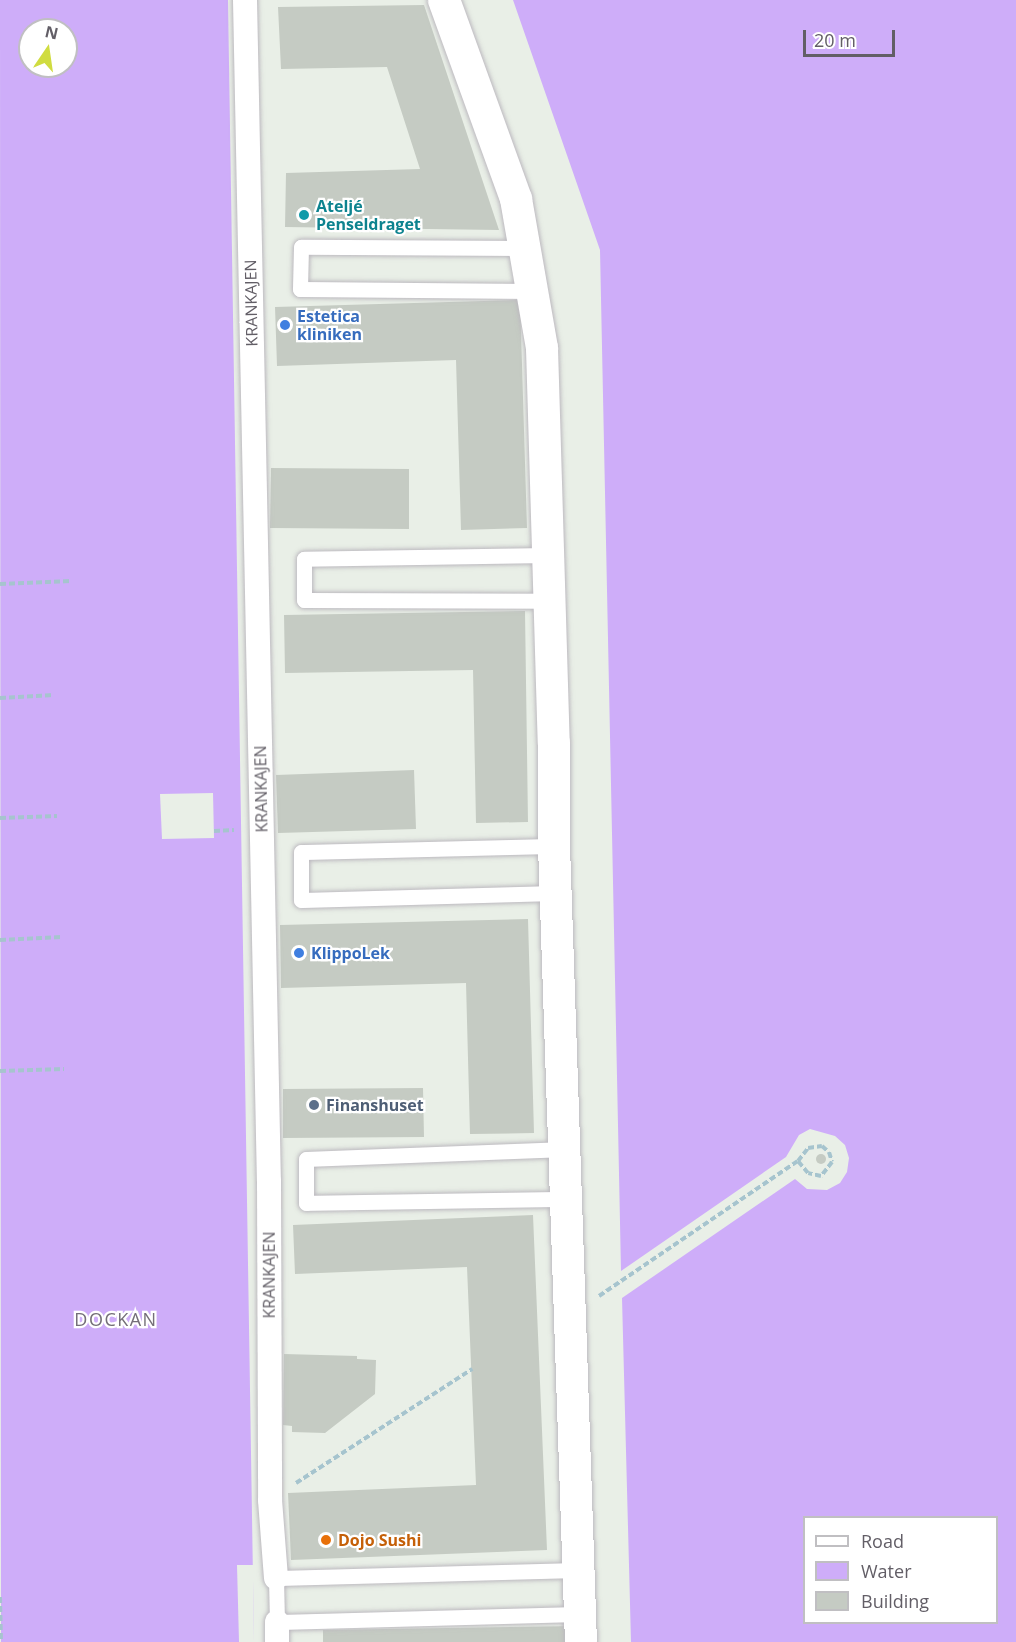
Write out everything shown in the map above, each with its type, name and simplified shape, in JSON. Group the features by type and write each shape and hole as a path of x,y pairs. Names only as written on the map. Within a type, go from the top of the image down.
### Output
{"street":[{"name":"KRANKAJEN","path":"245,0 268,1169 270,1500 276,1578"},
{"name":"KRANKAJEN","path":"444,0 516,199 542,348 550,601 554,846 580,1628"}],"lane":[{"path":"524,248 301,248 300,289 532,291"},
{"path":"548,555 304,559 304,600 550,601"},
{"path":"554,846 301,852 301,900 556,893"},
{"path":"565,1149 306,1159 306,1203 566,1199"},
{"path":"276,1578 579,1570"},
{"name":"KRANKAJEN","path":"276,1578 277,1632 580,1628"}],"path":[{"path":"0,584 71,581"},
{"path":"0,698 54,696"},
{"path":"0,818 57,816"},
{"path":"214,831 241,830"},
{"path":"0,940 62,937"},
{"path":"0,1071 64,1069"},
{"path":"570,1306 606,1293 798,1161 808,1148 822,1146 829,1152 832,1162 821,1176 808,1173 798,1161"},
{"path":"270,1500 472,1370"},
{"path":"0,1597 1,1642"}],"water":[{"path":"0,0 228,0 254,1642 1,1642"},
{"path":"513,0 1016,0 1016,1642 631,1642 622,1298 795,1179 807,1189 827,1190 840,1183 847,1172 849,1158 845,1145 835,1136 810,1129 799,1135 786,1157 621,1271 600,250"}],"pier":[{"path":"213,793 214,838 162,839 160,794"},
{"path":"237,1565 253,1565 254,1642 239,1642"}],"building":[{"path":"424,5 499,230 285,227 286,173 420,169 387,67 281,69 278,7"},
{"path":"520,300 527,528 461,530 456,360 277,366 275,307"},
{"path":"271,468 409,469 409,529 270,528"},
{"path":"525,611 528,822 476,823 473,670 285,673 284,615"},
{"path":"414,770 416,829 278,833 276,775"},
{"path":"528,919 534,1133 470,1134 466,983 281,988 280,925"},
{"path":"423,1088 424,1137 283,1138 283,1089"},
{"path":"821,1154 825,1155 825,1163 821,1164 817,1163 816,1159 817,1155"},
{"path":"533,1215 547,1550 291,1560 288,1493 476,1485 467,1267 295,1274 293,1225"},
{"path":"284,1354 357,1356 357,1359 376,1360 375,1394 325,1433 292,1432 292,1426 283,1425"},
{"path":"575,1626 575,1642 323,1642 323,1630"}],"place":[{"name":"Ateljé Penseldraget","path":"304,215"},
{"name":"Estetica kliniken","path":"285,325"},
{"name":"KlippoLek","path":"299,953"},
{"name":"Finanshuset","path":"314,1105"},
{"name":"Dojo Sushi","path":"326,1540"}],"district":[{"name":"DOCKAN","path":"116,1319"}]}
